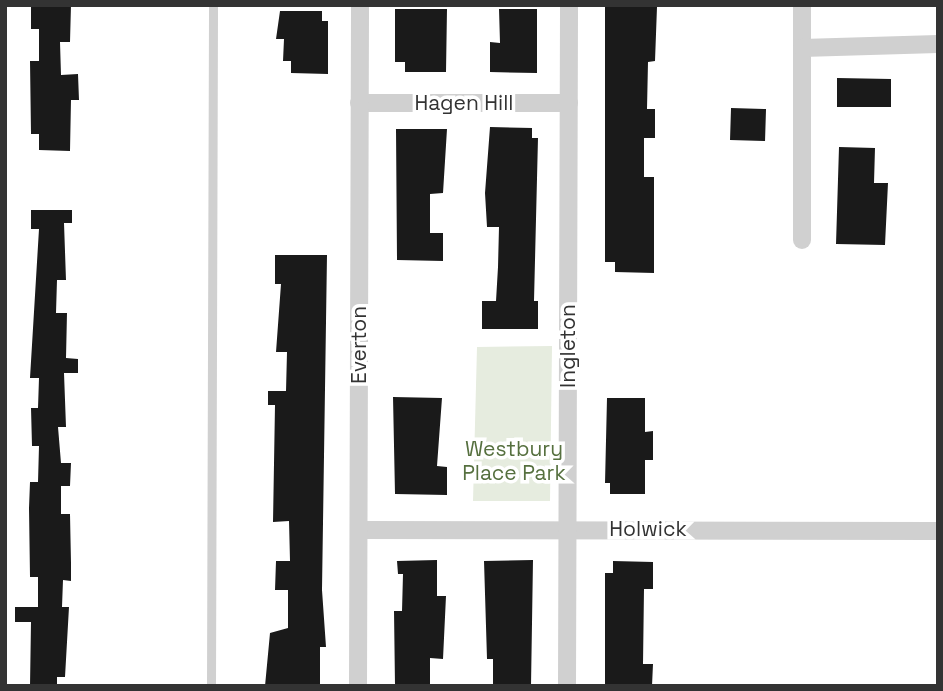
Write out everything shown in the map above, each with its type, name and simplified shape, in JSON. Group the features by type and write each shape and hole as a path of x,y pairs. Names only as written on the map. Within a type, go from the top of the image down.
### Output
{"street":[{"name":"Everton","path":"358,686 360,5"},
{"name":"Ingleton","path":"566,686 569,5"},
{"path":"802,5 802,240"},
{"path":"802,48 938,44"},
{"name":"Hagen Hill","path":"359,103 569,103"},
{"name":"Holwick","path":"359,530 938,531"}],"lane":[{"path":"211,686 213,5"}],"green space":[{"name":"Westbury Place Park","path":"552,346 550,501 473,501 477,347"}],"building":[{"path":"31,5 71,5 70,42 60,42 61,75 78,74 79,100 71,100 70,151 39,150 39,134 31,134 30,61 39,61 39,29 31,29"},
{"path":"605,7 657,7 655,61 648,62 647,109 655,109 655,138 644,138 644,177 654,177 654,273 615,272 615,262 605,262"},
{"path":"395,9 447,9 446,72 405,72 405,62 395,62"},
{"path":"499,9 537,9 537,73 490,72 490,42 500,43"},
{"path":"280,11 322,11 322,21 328,21 328,74 291,73 291,61 283,61 284,39 276,39"},
{"path":"837,78 891,79 891,107 837,107"},
{"path":"731,108 766,109 765,141 730,140"},
{"path":"490,127 532,128 532,138 538,138 534,301 538,301 538,329 482,329 482,301 496,301 498,267 499,227 487,227 485,193"},
{"path":"396,129 447,129 443,193 430,194 430,233 443,233 443,261 397,260"},
{"path":"839,147 875,148 874,183 888,183 885,245 836,244"},
{"path":"31,210 72,210 72,223 64,223 66,280 57,280 56,313 67,313 66,358 78,359 78,373 64,373 66,427 58,427 61,463 71,463 70,486 61,486 61,514 70,514 71,581 63,580 62,607 69,607 65,677 57,677 57,686 30,686 31,622 15,622 15,607 38,607 38,577 30,577 29,508 30,482 38,482 39,446 32,446 31,408 38,408 39,378 30,378 39,229 31,229"},
{"path":"275,255 327,255 322,590 326,647 320,647 320,686 265,686 270,633 288,628 288,590 275,590 276,561 290,561 289,521 273,522 275,405 268,405 268,391 286,391 287,352 276,352 281,284 275,284"},
{"path":"393,397 442,398 437,466 447,467 447,495 395,494"},
{"path":"607,398 645,398 645,432 653,431 653,460 645,460 645,494 610,494 610,483 605,483"},
{"path":"437,560 437,596 446,596 443,659 430,658 430,686 395,686 394,611 402,611 403,574 398,574 397,561"},
{"path":"533,560 531,686 493,686 493,659 487,659 484,561"},
{"path":"613,561 653,562 653,589 644,589 643,664 653,664 652,686 605,686 605,573 613,573"}]}
